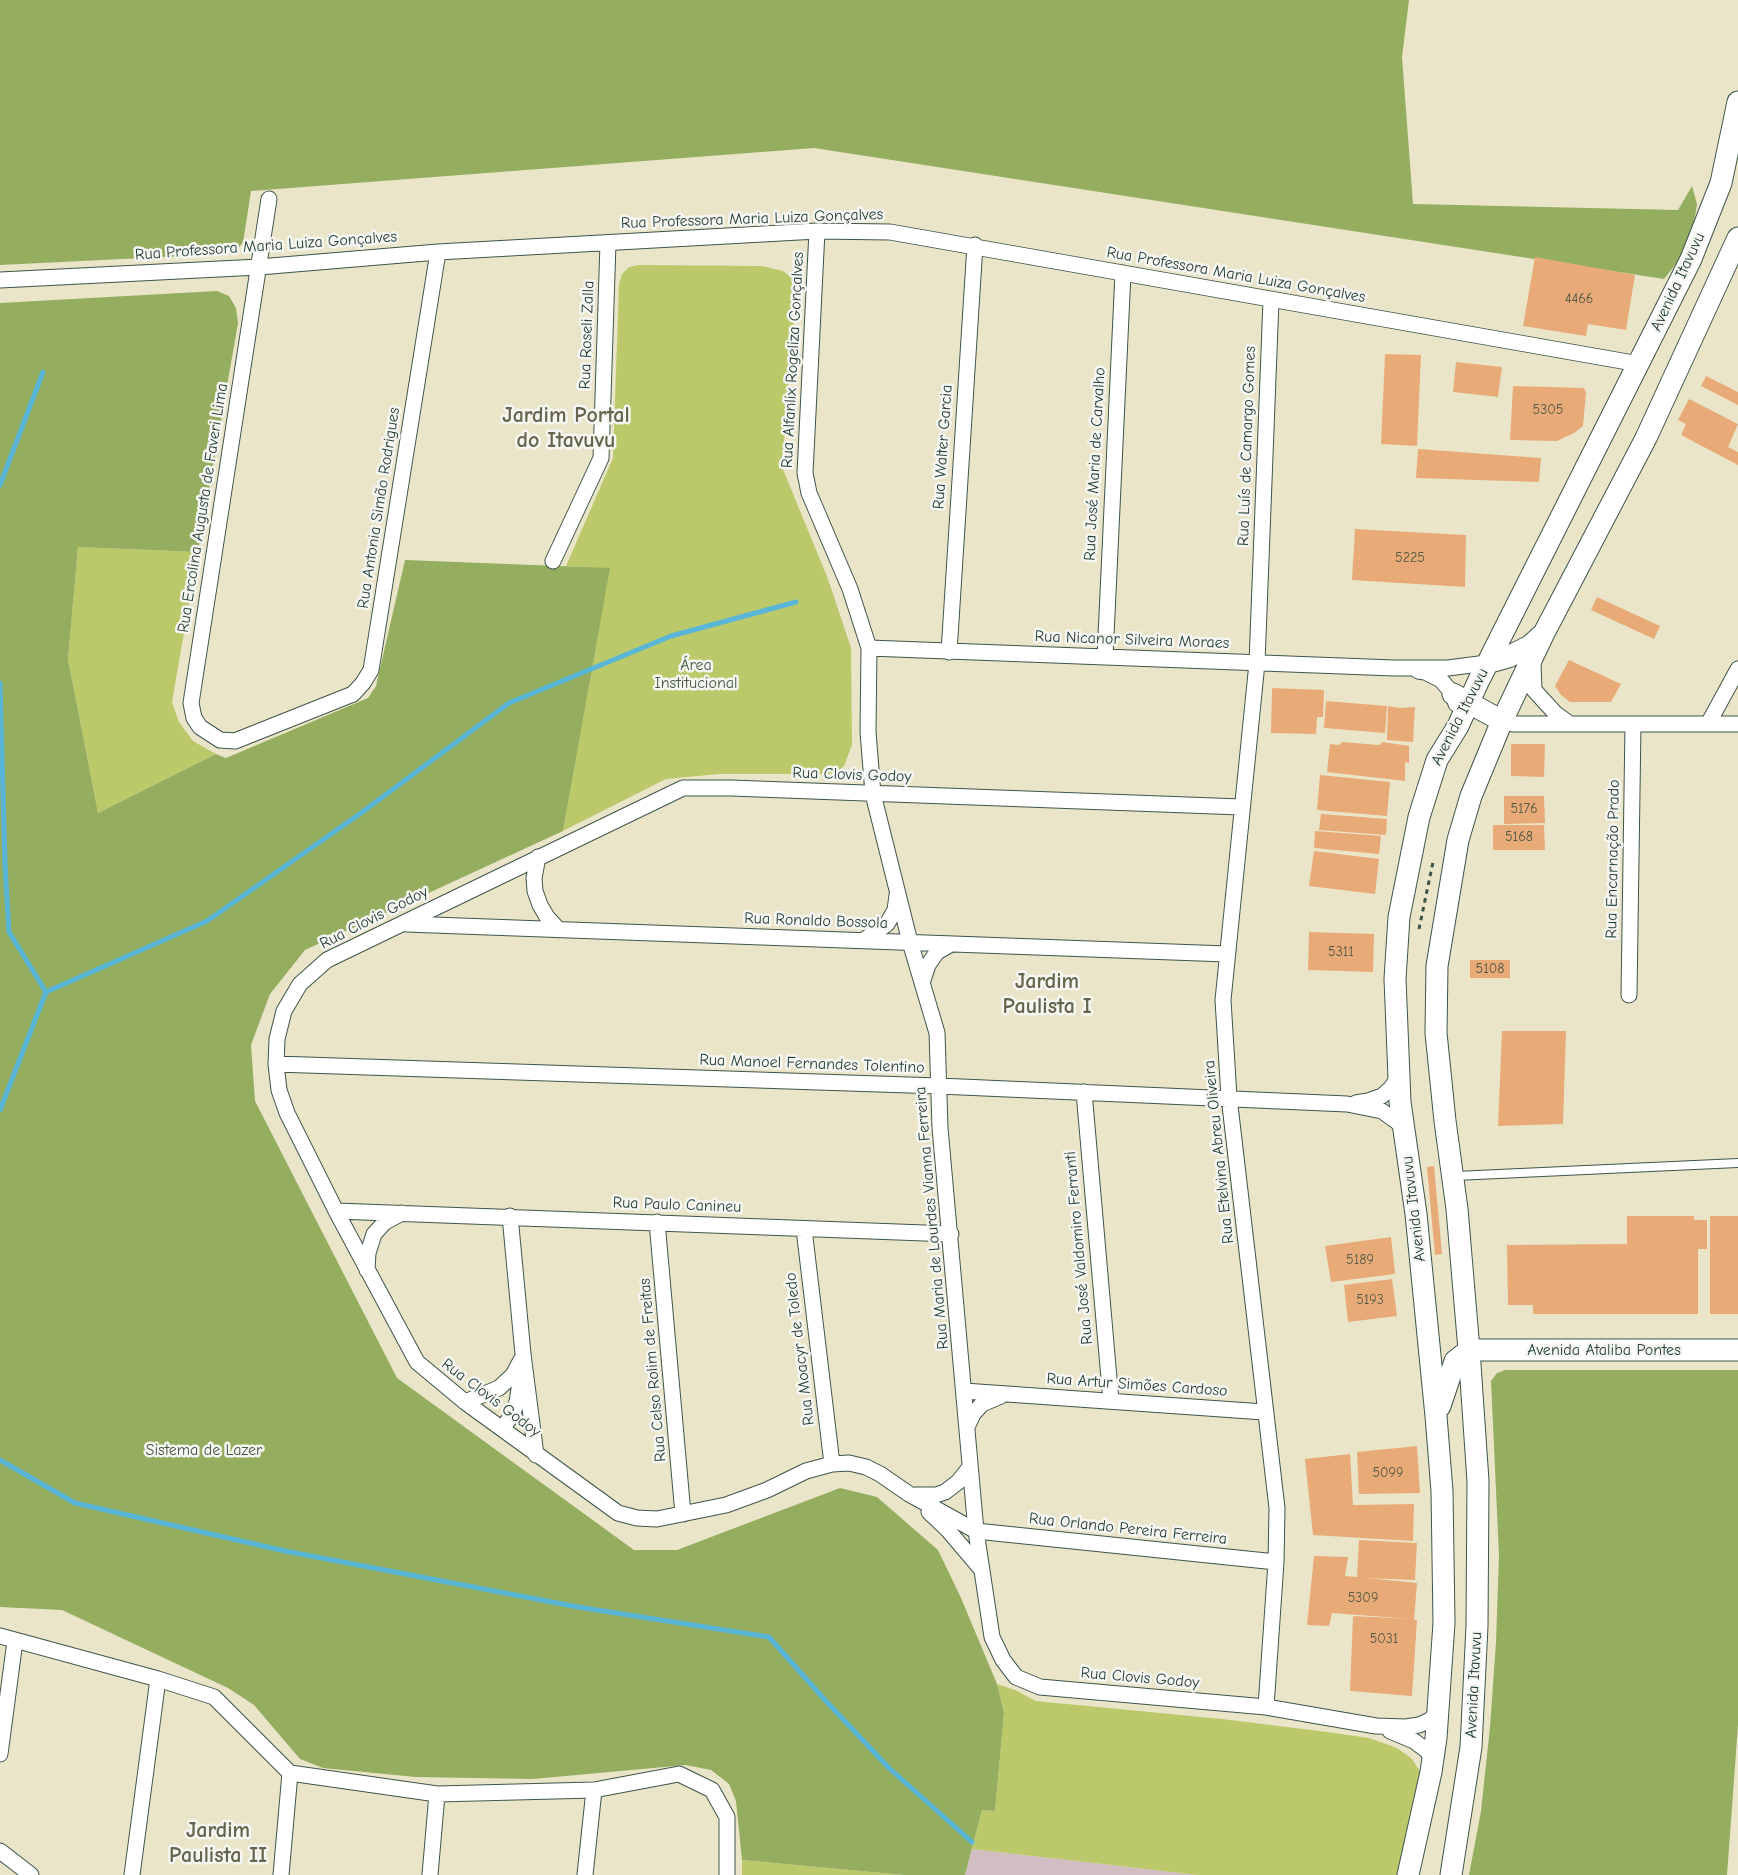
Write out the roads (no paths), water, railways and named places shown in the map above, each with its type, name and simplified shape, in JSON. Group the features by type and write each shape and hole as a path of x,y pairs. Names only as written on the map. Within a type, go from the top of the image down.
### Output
{"main road":[{"name":"Avenida Itavuvu","path":"1408,1875 1433,1759 1444,1623 1442,1491 1436,1416 1417,1224 1399,1076 1395,979 1399,917 1423,806 1437,760 1458,726 1461,699 1487,663 1691,259 1722,183 1738,102"},
{"name":"Avenida Itavuvu","path":"1451,1875 1471,1747 1477,1626 1478,1481 1453,1176 1436,1034 1437,966 1458,840 1471,796 1502,721 1543,634 1646,438 1738,238"},
{"path":"1487,663 1508,657 1530,646 1543,634"},
{"path":"1461,699 1502,721"},
{"name":"Avenida Itavuvu","path":"1436,1416 1455,1361 1469,1350"},
{"name":"Avenida Ataliba Pontes","path":"1469,1350 1738,1350"}],"street":[{"name":"Rua Ercolina Augusta de Faveri Lima","path":"268,198 191,703 194,718 200,727 220,740 235,741 287,720"},
{"name":"Rua Professora Maria Luiza Gonçalves","path":"0,280 259,267 438,252 817,231 890,232 975,245 1270,300 1639,364"},
{"name":"Rua Alfanlix Rogeliza Gonçalves","path":"817,231 805,473 809,493 850,589"},
{"name":"Rua Roseli Zalla","path":"553,561 601,458 608,243"},
{"name":"Rua Walter Garcia","path":"950,652 975,245"},
{"name":"Rua Antonia Simão Rodrigues","path":"287,720 352,694 363,683 370,670 438,252"},
{"name":"Rua José Maria de Carvalho","path":"1105,657 1123,273"},
{"name":"Rua Luís de Camargo Gomes","path":"1260,594 1270,300"},
{"name":"Rua Maria de Lourdes Vianna Ferreira","path":"850,589 869,648 868,732 873,794 910,942 937,1033 940,1128 976,1537"},
{"name":"Rua Etelvina Abreu Oliveira","path":"1260,594 1257,663 1223,1000 1229,1097 1277,1508 1276,1562 1266,1707"},
{"name":"Rua Nicanor Silveira Moraes","path":"869,648 1394,668 1448,668 1487,663"},
{"path":"1533,656 1534,690 1555,713 1570,724"},
{"name":"Rua Nicanor Silveira Moraes","path":"1394,668 1425,672 1441,680 1461,699"},
{"path":"1708,724 1738,669"},
{"path":"1502,721 1513,724 1738,724"},
{"name":"Rua Encarnação Prado","path":"1629,994 1632,724"},
{"name":"Rua Clovis Godoy","path":"1241,807 683,788 327,960 300,984 284,1011 277,1039 276,1064 279,1090 287,1113 336,1211 417,1362 465,1402 618,1513 637,1518 657,1519 726,1505 767,1490 806,1471 832,1464 849,1463 866,1467 976,1537 992,1637 1003,1660 1016,1677 1040,1687 1266,1707 1376,1726 1419,1725 1430,1720 1438,1712"},
{"path":"538,857 534,878 540,905 559,930"},
{"path":"864,940 887,924 895,910 898,892"},
{"name":"Rua Ronaldo Bossola","path":"403,924 1227,954"},
{"path":"921,983 928,965 937,952 952,944"},
{"name":"Rua Manoel Fernandes Tolentino","path":"276,1064 1229,1097 1347,1104 1382,1111 1404,1127"},
{"name":"Rua Manoel Fernandes Tolentino","path":"1347,1104 1382,1096 1399,1076"},
{"name":"Rua José Valdomiro Ferranti","path":"1084,1092 1111,1401"},
{"name":"Rua Paulo Canineu","path":"336,1211 951,1234"},
{"path":"367,1270 368,1253 374,1234 386,1222 402,1214"},
{"path":"510,1216 523,1354 536,1455"},
{"name":"Rua Celso Rolim de Freitas","path":"657,1222 683,1514"},
{"name":"Rua Moacyr de Toledo","path":"804,1229 832,1464"},
{"path":"465,1402 499,1388 513,1375 523,1354"},
{"path":"502,1429 512,1415 517,1402 523,1354"},
{"name":"Rua Artur Simões Cardoso","path":"964,1391 1264,1412"},
{"name":"Rua Artur Simões Cardoso","path":"967,1427 973,1414 982,1404 1007,1394"},
{"path":"909,1494 936,1495 945,1492 963,1478 970,1467"},
{"name":"Rua Clovis Godoy","path":"909,1494 947,1528 981,1570"},
{"name":"Rua Clovis Godoy","path":"947,1528 963,1538 976,1537"},
{"name":"Rua Orlando Pereira Ferreira","path":"976,1537 1276,1562"},
{"path":"0,1636 214,1696 290,1773 437,1794 594,1790 679,1774 712,1790 727,1817 727,1875"},
{"path":"0,1754 15,1641"},
{"path":"132,1875 158,1679"},
{"name":"Rua Clovis Godoy","path":"1376,1726 1414,1741 1433,1759"},
{"path":"280,1875 290,1773"},
{"path":"585,1875 594,1790"},
{"path":"430,1875 437,1794"},
{"path":"0,1851 31,1875"}],"lane":[{"path":"1453,1176 1738,1162"}],"waterway":[{"path":"0,485 43,372"},
{"path":"46,992 207,921 361,813 509,703 671,636 796,602"},
{"path":"0,683 9,932 46,992 0,1110"},
{"path":"0,1460 75,1503 285,1551 578,1607 769,1637 889,1768 972,1842"}],"district":[{"name":"Jardim Portal do Itavuvu","path":"566,428"},
{"name":"Jardim Paulista I","path":"1047,994"},
{"name":"Jardim Paulista II","path":"218,1844"}],"park label":[{"name":"Área Institucional","path":"696,674"},
{"name":"Sistema de Lazer","path":"204,1450"}]}
